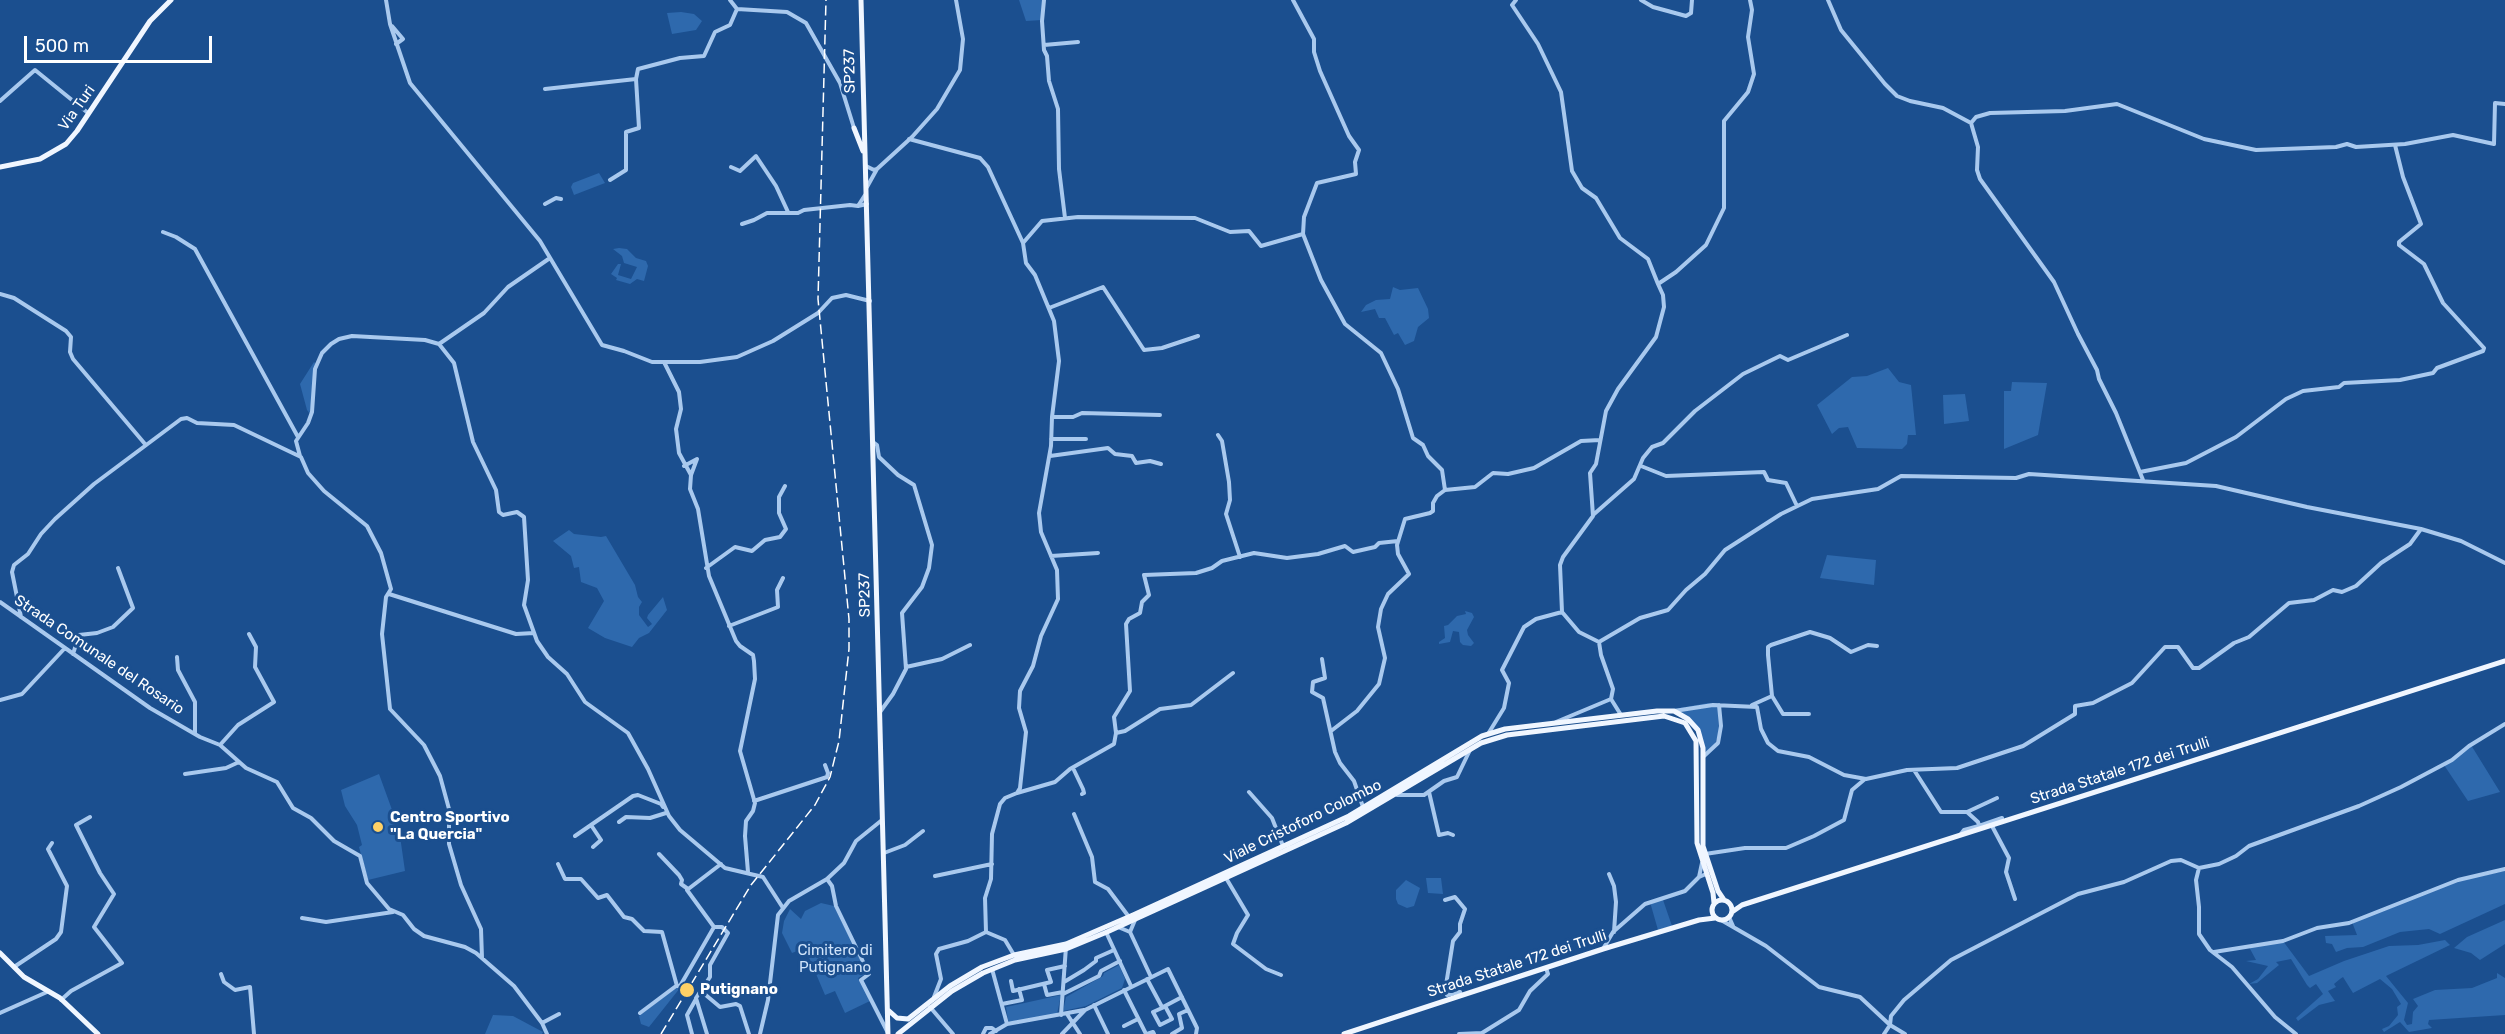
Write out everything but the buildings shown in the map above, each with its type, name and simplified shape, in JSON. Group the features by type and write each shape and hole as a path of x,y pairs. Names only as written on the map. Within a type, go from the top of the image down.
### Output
{"main road":[{"name":"Via Turi","path":"0,167 33,162 56,151 73,136 150,21 171,0"},
{"name":"SP237","path":"861,0 864,131 862,140"},
{"name":"SP237","path":"854,128 862,140 865,155 868,204 888,1034"},
{"path":"854,128 859,132 864,131"},
{"name":"Strada Statale 172 dei Trulli","path":"1344,1034 1603,949 1699,920 1718,919 1730,915 1742,905 2505,661"},
{"path":"1674,711 1688,719 1698,730 1702,742 1701,838 1704,854 1718,891 1727,901 1730,915"},
{"name":"Viale Cristoforo Colombo","path":"909,1021 963,980 990,963 1066,947 1205,885 1283,846 1364,811 1489,736 1551,723 1674,711"},
{"name":"Viale Cristoforo Colombo","path":"1205,885 1226,878 1397,795 1489,736 1664,716 1680,720 1694,734 1697,748 1696,829 1702,863 1713,893 1713,906 1718,919"},
{"path":"1713,906 1718,900 1742,905"},
{"name":"Strada Statale 172 dei Trulli","path":"1699,920 1713,906"},
{"name":"Viale Cristoforo Colombo","path":"1105,930 1118,927 1132,918"},
{"path":"0,953 13,967 61,1000 98,1034"},
{"name":"Viale Cristoforo Colombo","path":"898,1034 909,1021 950,986 1015,958"},
{"path":"888,1010 897,1018"},
{"path":"886,1019 897,1018 909,1021"}],"street":[{"path":"386,0 390,24 396,45 406,66 410,84 540,241 602,345 652,362 700,362 737,357 773,342 818,313 832,298 846,295 870,301"},
{"path":"730,0 737,9 787,12 806,23 840,83 854,128"},
{"path":"866,176 875,171 909,139 936,109 960,70 963,39 956,0"},
{"path":"1044,0 1044,45 1049,81 1058,110 1059,169 1065,218"},
{"path":"1293,0 1314,39 1314,52 1320,71 1349,136 1359,150 1355,162 1356,174 1317,183 1304,217 1303,234 1321,280 1345,324 1381,353 1398,389 1413,438 1423,445 1428,456 1442,470 1445,490"},
{"path":"1516,0 1512,5 1538,44 1561,92 1572,171 1582,188 1596,198 1620,238 1648,259 1664,299 1661,324 1656,337 1624,381 1606,411 1596,464 1590,473 1593,516"},
{"path":"1641,0 1653,7 1686,15 1691,13 1692,0"},
{"path":"1658,284 1676,272 1706,245 1724,208 1724,121 1748,92 1754,74 1748,38 1752,10 1750,0"},
{"path":"1828,0 1841,30 1897,96 1943,108 1971,123 1978,147 1977,170 1980,179 2054,282 2097,370 2099,380 2116,413 2143,480"},
{"path":"610,180 626,170 628,145 626,132 639,128 636,79 638,69 680,58 704,56 715,32 730,25 737,9"},
{"path":"390,24 404,39 396,45"},
{"path":"1044,45 1078,42"},
{"path":"0,101 34,70 88,113"},
{"path":"545,89 636,79"},
{"path":"1971,123 1976,117 1990,113 2065,111 2117,104 2204,139 2256,150 2336,147 2347,144 2356,147 2395,145 2453,135 2494,144 2495,103 2505,104"},
{"path":"909,139 980,158 988,167 1023,243 1026,263 1035,275 1049,308 1055,330 1059,369 1052,417 1050,456 1039,513 1041,532 1057,570 1058,599 1041,636 1033,666 1020,691 1019,708 1026,732 1020,788 1017,793"},
{"path":"2140,472 2186,463 2236,437 2286,399 2303,391 2339,387 2344,383 2400,380 2433,373 2437,368 2483,351 2484,348 2443,303 2424,264 2399,245 2421,224 2403,177 2395,145"},
{"path":"731,167 740,171 756,156 776,186 788,212"},
{"path":"866,166 875,171"},
{"path":"858,206 875,171"},
{"path":"545,204 556,198 561,199"},
{"path":"742,224 766,213 798,213 804,210 868,204"},
{"path":"1023,243 1042,221 1065,218 1195,218 1230,232 1249,231 1262,246 1303,234"},
{"path":"164,232 195,249 298,437"},
{"path":"483,960 481,929 461,885 448,844 449,809 440,776 424,745 390,709 382,634 390,584 381,553 368,526 324,491 310,475 301,458 296,441 308,423 312,412 316,364 322,353 336,340 347,336 379,336 439,344 478,318 508,287 550,258"},
{"path":"1049,308 1103,287 1144,350 1162,348 1198,336"},
{"path":"0,294 18,301 64,329 71,338 70,352 75,360 145,444"},
{"path":"1599,642 1579,633 1562,612 1560,565 1563,557 1593,516 1606,501 1627,486 1652,447 1663,443 1695,411 1743,374 1780,356 1788,360 1847,335"},
{"path":"439,344 454,363 473,442 496,490 500,512 503,515 517,512 524,517 528,580 524,605 534,633 548,657 567,674 585,702 628,734 648,769 668,815"},
{"path":"664,362 679,392 681,409 676,429 679,453 684,466 691,475"},
{"path":"1052,417 1073,417 1082,413 1160,415"},
{"path":"21,617 12,567 28,554 40,534 55,519 106,474 165,429 187,418 201,423 234,425 301,458"},
{"path":"1218,435 1222,441 1230,500 1226,514 1240,557"},
{"path":"1052,439 1086,439"},
{"path":"1331,731 1357,711 1380,684 1385,658 1378,627 1381,609 1384,599 1408,574 1398,554 1398,541 1405,519 1433,511 1437,496 1445,490 1475,487 1493,473 1508,474 1534,468 1581,441 1600,440"},
{"path":"873,442 877,445 879,457 898,475 914,485 932,545 925,581 919,592 903,608 906,667 893,694 879,713"},
{"path":"1050,456 1108,448 1115,454 1131,455 1136,463 1150,461 1161,464"},
{"path":"684,466 697,459 691,475 690,489 698,509 706,568 729,626 740,646 749,650 754,661 755,679 740,751 754,801 746,828 748,872"},
{"path":"1641,465 1666,476 1764,472 1768,480 1786,483 1797,506"},
{"path":"1599,642 1640,618 1668,610 1705,574 1725,550 1797,506 1812,499 1878,489 1901,476 2016,478 2028,474 2216,486 2307,507 2421,529 2461,541 2505,563"},
{"path":"706,568 735,547 753,551 765,540 780,537 786,529 779,513 779,497 785,486"},
{"path":"1752,705 1757,707 1761,729 1768,743 1778,751 1809,757 1844,775 1866,779 1914,770 1957,768 2024,746 2075,714 2075,706 2093,703 2132,683 2165,647 2178,647 2193,668 2199,668 2249,637 2289,603 2305,602 2333,590 2342,592 2356,586 2381,563 2410,544 2421,529"},
{"path":"986,932 985,898 992,864 992,834 1000,804 1005,798 1017,793 1055,782 1062,774 1112,746 1115,741 1114,717 1130,691 1126,624 1129,619 1140,613 1142,602 1149,595 1144,575 1197,573 1212,568 1222,561 1254,553 1287,558 1318,554 1345,546 1353,552 1375,547 1379,543 1398,541"},
{"path":"1051,556 1098,553"},
{"path":"73,654 79,635 97,633 113,627 133,608 118,568"},
{"path":"729,626 778,607 777,590 783,578"},
{"path":"387,595 516,634 534,633"},
{"name":"Strada Comunale del Rosario","path":"0,602 150,708 195,734 220,745 246,768 277,782 292,808 311,818 334,842 360,856 367,883 387,907 405,917 414,929 424,936 465,947 483,960 514,986 548,1034"},
{"path":"1489,736 1504,708 1509,683 1502,670 1520,631 1536,619 1562,612"},
{"path":"1809,714 1783,714 1772,696 1768,647 1810,632 1830,638 1851,652 1868,645 1877,646"},
{"path":"220,745 244,721 274,703 255,667 256,647 249,634"},
{"path":"1599,642 1601,656 1613,689 1611,699 1621,715"},
{"path":"906,667 942,659 970,645"},
{"path":"0,700 22,694 65,648"},
{"path":"177,657 178,670 195,702 195,734"},
{"path":"1323,660 1325,678 1313,682 1312,692 1323,698 1335,752 1354,782 1364,811"},
{"path":"1116,733 1125,731 1160,709 1191,705 1233,674"},
{"path":"1674,711 1719,705 1752,705 1772,696"},
{"path":"1551,723 1611,699"},
{"path":"1703,757 1718,743 1721,726 1719,705"},
{"path":"1884,1034 1890,1025 1892,1016 1904,1000 1951,960 2078,894 2124,882 2171,861 2181,860 2199,868 2219,864 2236,856 2249,846 2357,807 2401,787 2452,760 2469,746 2505,724"},
{"path":"1397,795 1424,795 1444,781 1457,777 1471,749"},
{"path":"185,774 226,768 239,762"},
{"path":"754,801 827,777 825,765"},
{"path":"1073,768 1083,789 1082,794"},
{"path":"1914,770 1941,812 1967,812 1997,798"},
{"path":"1704,854 1745,848 1786,848 1814,836 1844,820 1852,790 1866,779"},
{"path":"1249,792 1272,818 1283,846"},
{"path":"1429,792 1439,835 1448,833 1453,835"},
{"path":"575,836 635,795 661,804 680,830 725,868 764,877 783,908"},
{"path":"1967,812 1979,826"},
{"path":"1074,814 1092,857 1095,882 1108,889 1132,918 1130,932 1149,978 1163,1007 1172,1019 1160,1024 1153,1012 1163,1007 1182,998"},
{"path":"620,822 626,817 650,818 668,815"},
{"path":"61,1000 71,991 122,963 94,927 114,894 100,873 76,825 90,817"},
{"path":"1960,835 1964,830 2002,818"},
{"path":"760,1034 774,959 775,924 783,908 789,901 827,879 844,862 856,841 882,820"},
{"path":"591,825 601,840 593,847"},
{"path":"1992,825 2009,858 2006,872 2014,899"},
{"path":"883,853 905,845 923,831"},
{"path":"13,967 56,939 61,932 67,886 48,849 52,843"},
{"path":"659,854 678,875 681,884 688,889 714,927"},
{"path":"1699,877 1702,863"},
{"path":"558,864 565,879 581,879 597,898 607,895 624,917 632,919 644,931 662,932 677,986"},
{"path":"688,889 721,864"},
{"path":"935,876 992,864"},
{"path":"2199,868 2196,880 2199,934 2210,950 2238,974 2275,1017 2296,1034"},
{"path":"2214,952 2283,941 2317,928 2349,923 2458,880 2505,869"},
{"path":"1609,874 1614,886 1616,902 1613,932"},
{"path":"1603,949 1613,932 1645,904 1685,891 1699,877 1706,874"},
{"path":"1226,878 1248,915 1233,944 1266,969 1281,975"},
{"path":"827,879 832,886 836,906 869,974 861,980 886,1019"},
{"path":"1445,900 1455,897 1465,909 1460,932 1453,941 1446,985 1447,995 1460,992 1461,995"},
{"path":"302,918 326,922 394,912"},
{"path":"1730,915 1734,926"},
{"path":"1718,919 1766,946 1819,987 1860,997 1890,1025 1905,1034"},
{"path":"640,1013 682,983 714,927"},
{"path":"692,1034 687,1015 710,977 710,965 728,933 722,927 714,927"},
{"path":"1118,927 1130,932"},
{"path":"1105,930 1131,986"},
{"path":"932,1000 941,979 936,954 939,949 968,941 986,932 1005,940 1015,958"},
{"path":"1061,1015 1066,947"},
{"path":"1064,982 1096,961 1096,958 1114,950"},
{"path":"1044,984 1047,995 1063,993 1099,976 1101,971 1120,961"},
{"path":"1011,981 1013,991 1044,984 1051,982 1047,970 1065,966"},
{"path":"1459,1034 1482,1033 1519,1010 1530,991 1548,974 1546,968"},
{"path":"992,969 1007,1024"},
{"path":"990,1034 1007,1024 1085,1010 1168,969 1197,1028 1196,1034"},
{"path":"221,974 224,982 235,990 250,987 254,1034"},
{"path":"941,979 950,986"},
{"path":"1002,1004 1022,1000 1019,989"},
{"path":"1124,990 1147,1034 1153,1032 1154,1034"},
{"path":"701,991 720,1007 740,1006 748,1034"},
{"path":"0,1014 47,992"},
{"path":"696,998 707,1034"},
{"path":"1094,1005 1109,1034 1114,1034"},
{"path":"930,1007 951,1032 945,1034"},
{"path":"1062,1034 1085,1010"},
{"path":"1172,1034 1182,1028 1179,1014 1188,1010"},
{"path":"542,1023 559,1014"},
{"path":"1067,1014 1080,1034"},
{"path":"1124,1026 1138,1019"},
{"path":"983,1034 986,1028 996,1031"}],"green space":[{"path":"1019,0 1043,0 1042,20 1026,21"},
{"path":"667,13 694,14 702,21 696,30 672,34"},
{"path":"599,173 605,183 574,195 571,187 573,183"},
{"path":"613,249 627,249 636,258 646,261 648,266 644,281 637,279 630,284 616,280 617,278 611,274 618,264 621,264 618,275 631,279 637,267 624,263 622,256"},
{"path":"1393,287 1400,290 1418,288 1428,309 1429,318 1418,327 1414,341 1405,345 1398,333 1394,335 1385,318 1379,318 1375,309 1361,312 1366,305 1376,300 1390,299"},
{"path":"314,362 316,364 310,414 300,384"},
{"path":"1888,368 1899,382 1911,385 1916,435 1908,435 1907,444 1902,449 1857,448 1848,427 1839,428 1832,434 1817,405 1852,377 1867,376"},
{"path":"2012,382 2047,383 2038,435 2004,449 2004,391 2011,391"},
{"path":"1965,394 1969,421 1944,424 1943,395"},
{"path":"569,530 574,534 606,536 635,585 642,602 639,615 648,627 652,624 647,618 648,615 663,597 667,610 649,633 639,638 632,647 605,638 588,628 604,601 597,588 581,582 579,567 574,568 571,556 553,541"},
{"path":"1827,555 1876,560 1874,585 1820,578"},
{"path":"1465,611 1472,613 1474,617 1467,630 1474,643 1471,646 1463,645 1460,642 1459,632 1453,631 1450,642 1439,644 1445,638 1444,626 1457,616 1466,614"},
{"path":"1718,703 1719,733 1715,744 1704,754 1700,731 1674,709"},
{"path":"2471,745 2500,792 2468,801 2444,765"},
{"name":"Centro Sportivo \"La Quercia\"","path":"379,774 399,829 405,871 368,880 359,847 362,845 357,825 345,806 341,790"},
{"path":"2505,871 2505,904 2440,934 2429,929 2400,932 2363,947 2347,948 2336,952 2332,944 2326,943 2325,936 2357,935 2352,922 2452,882"},
{"path":"1426,878 1441,878 1443,894 1428,893"},
{"path":"1406,880 1420,888 1414,906 1407,908 1398,904 1396,899 1396,890"},
{"path":"1662,897 1672,926 1658,930 1650,902"},
{"name":"Cimitero di Putignano","path":"821,903 834,906 867,973 858,978 870,1001 845,1013 835,991 825,995 805,948 792,953 782,933 784,921 790,909 801,919 805,911"},
{"path":"2505,920 2505,944 2480,960 2471,953 2454,948 2467,937"},
{"path":"2445,940 2450,945 2386,976 2408,1003 2404,1020 2407,1025 2412,1024 2413,1012 2418,1006 2413,999 2435,990 2472,988 2497,978 2497,973 2505,978 2505,1015 2429,1020 2428,1024 2432,1028 2409,1032 2400,1022 2384,1032 2382,1029 2389,1026 2398,1015 2397,1007 2401,1004 2392,989 2380,979 2353,993 2343,977 2334,984 2336,987 2328,991 2335,1001 2319,1005 2298,1021 2296,1018 2323,994 2316,984 2310,988 2307,985 2291,959 2276,962 2279,965 2257,983 2249,984 2258,979 2268,966 2246,961 2256,960 2249,947 2283,941 2309,976 2389,946 2418,945"},
{"path":"1119,965 1125,979 1122,988 1086,1006 1063,1011 1066,997"},
{"path":"676,988 680,988 649,1027 641,1024 639,1016"},
{"path":"1061,995 1057,1014 1010,1022 1008,1020 1006,1007"},
{"path":"493,1015 513,1016 543,1032 542,1034 485,1034"}],"railway":[{"path":"661,1034 751,885 815,805 830,777 839,741 849,649 849,619 818,299 826,0"}],"place":[{"name":"Centro Sportivo \"La Quercia\"","path":"378,827"},
{"name":"Putignano","path":"687,990"}]}
